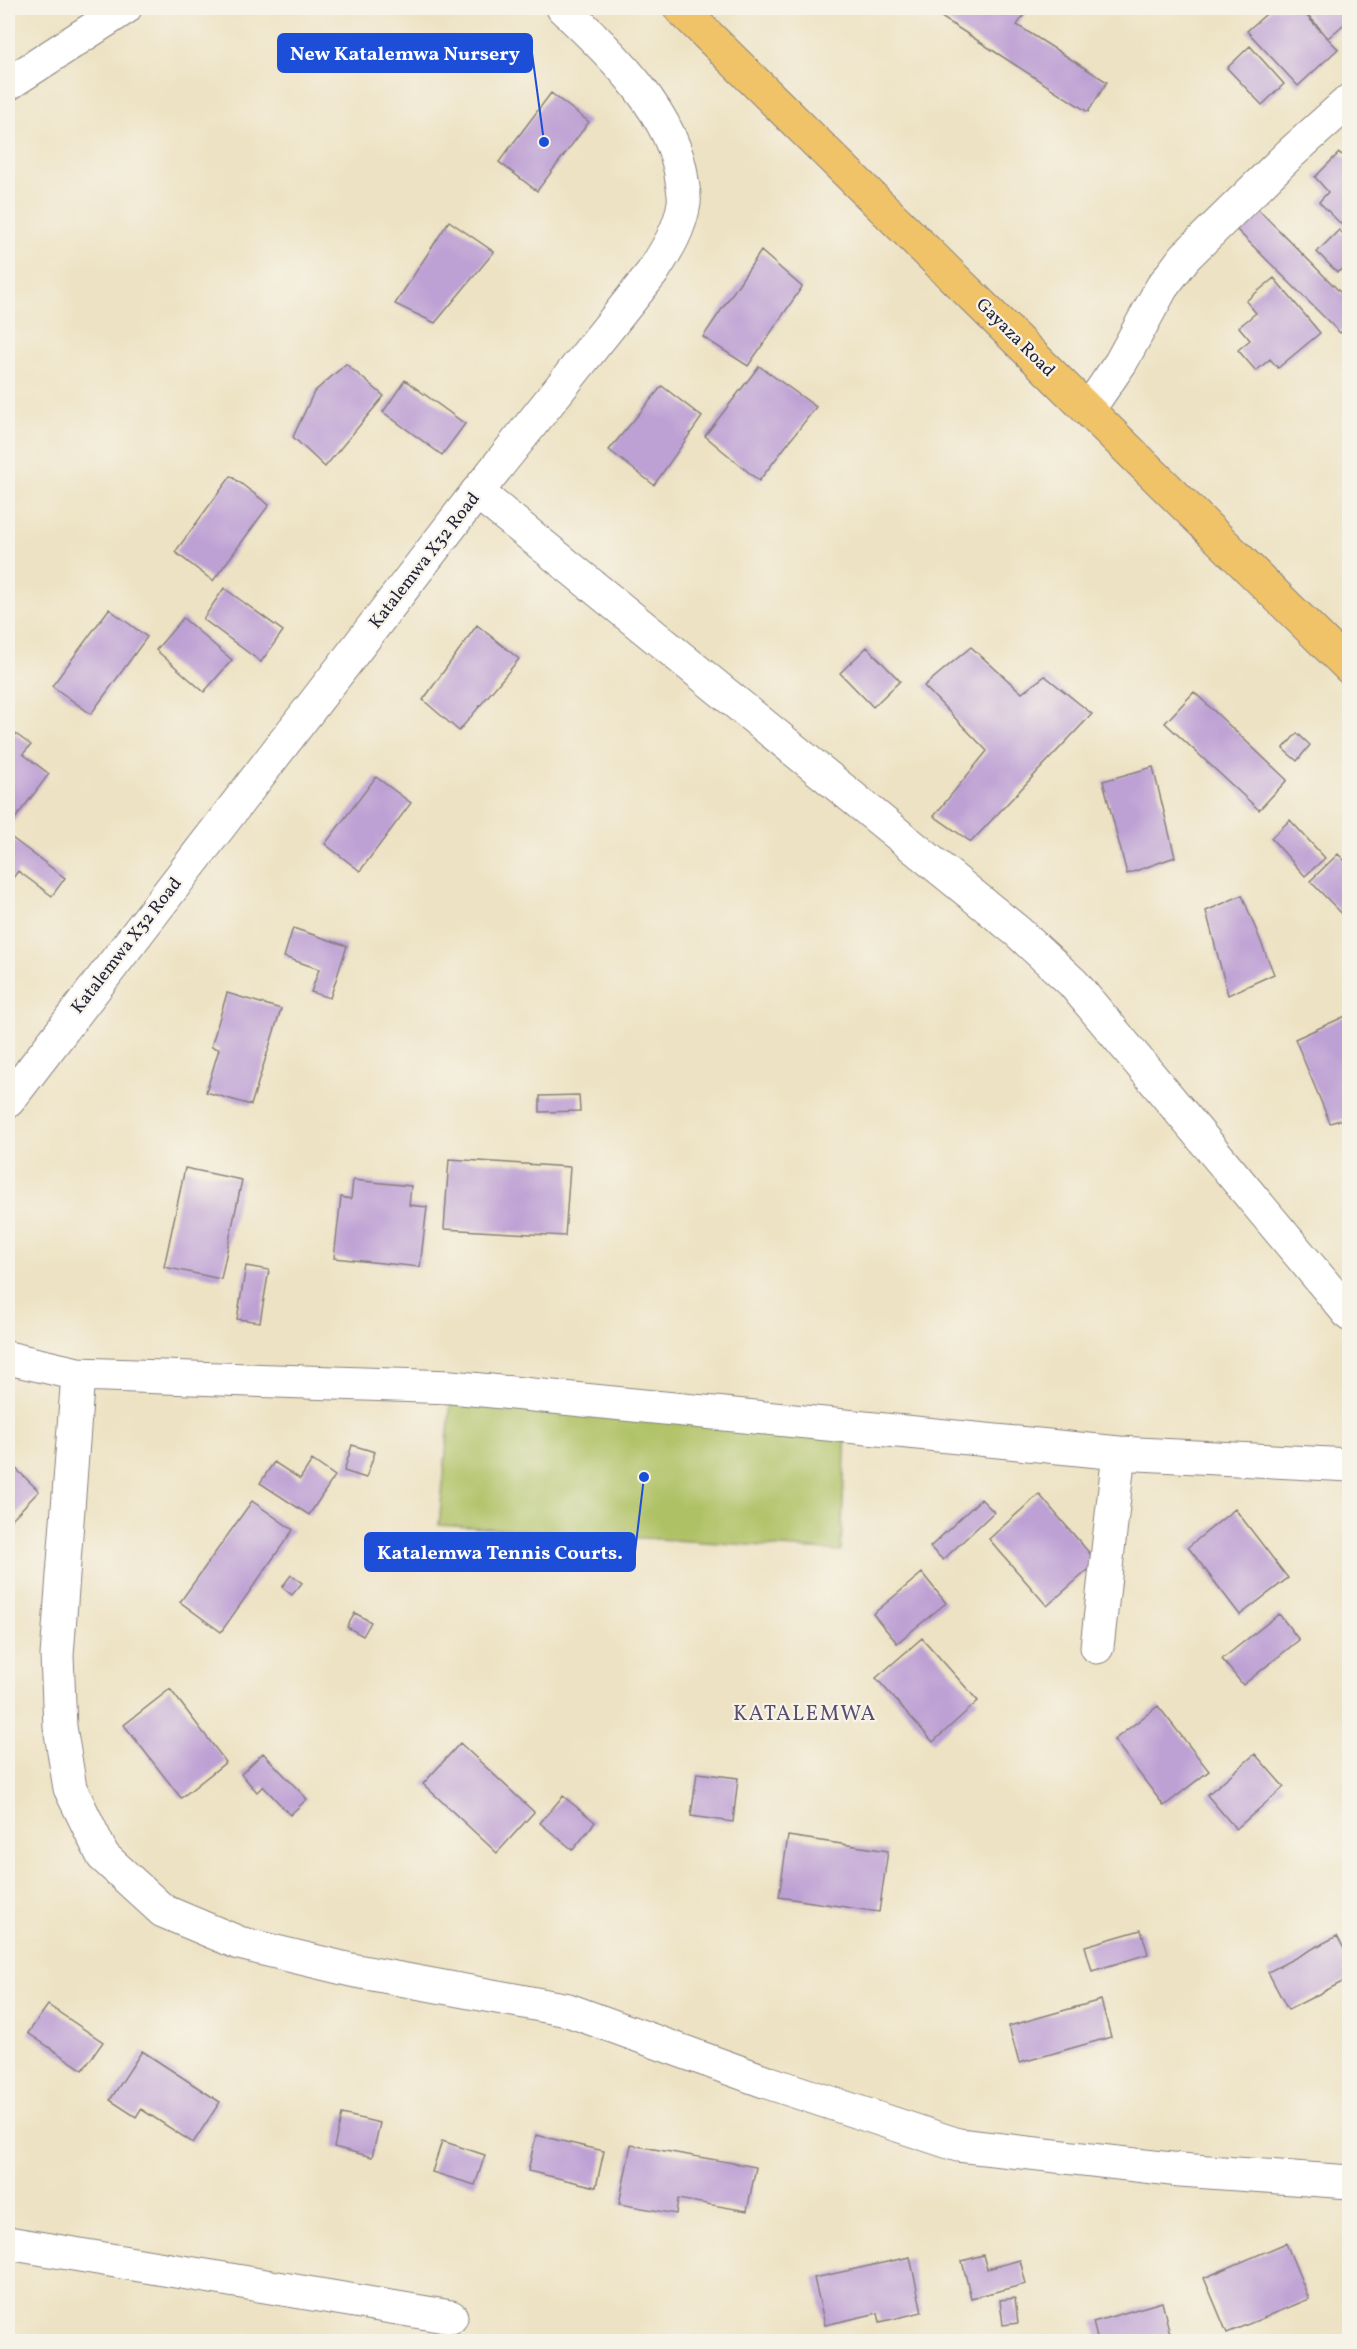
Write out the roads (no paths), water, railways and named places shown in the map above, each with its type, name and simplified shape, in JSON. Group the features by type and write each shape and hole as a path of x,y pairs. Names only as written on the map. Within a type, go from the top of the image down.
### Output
{"main road":[{"name":"Gayaza Road","path":"680,8 1350,668"}],"street":[{"path":"8,84 125,8"},
{"name":"Katalemwa X32 Road","path":"8,1101 477,492 652,273 676,233 685,201 680,163 664,123 631,79 563,8"},
{"path":"1088,410 1121,362 1162,287 1185,257 1291,153 1350,100"},
{"path":"477,492 1018,932 1073,983 1350,1315"},
{"path":"8,1358 78,1374 451,1387 1119,1453 1350,1466"},
{"path":"78,1374 57,1656 60,1727 70,1788 103,1856 163,1911 239,1943 351,1970 568,2010 767,2082 958,2145 1180,2170 1350,2182"},
{"path":"1097,1647 1119,1453"},
{"path":"8,2243 451,2317"}],"place":[{"name":"New Katalemwa Nursery","path":"544,142"},
{"name":"Katalemwa Tennis Courts.","path":"644,1477"}],"district":[{"name":"KATALEMWA","path":"805,1714"}]}
